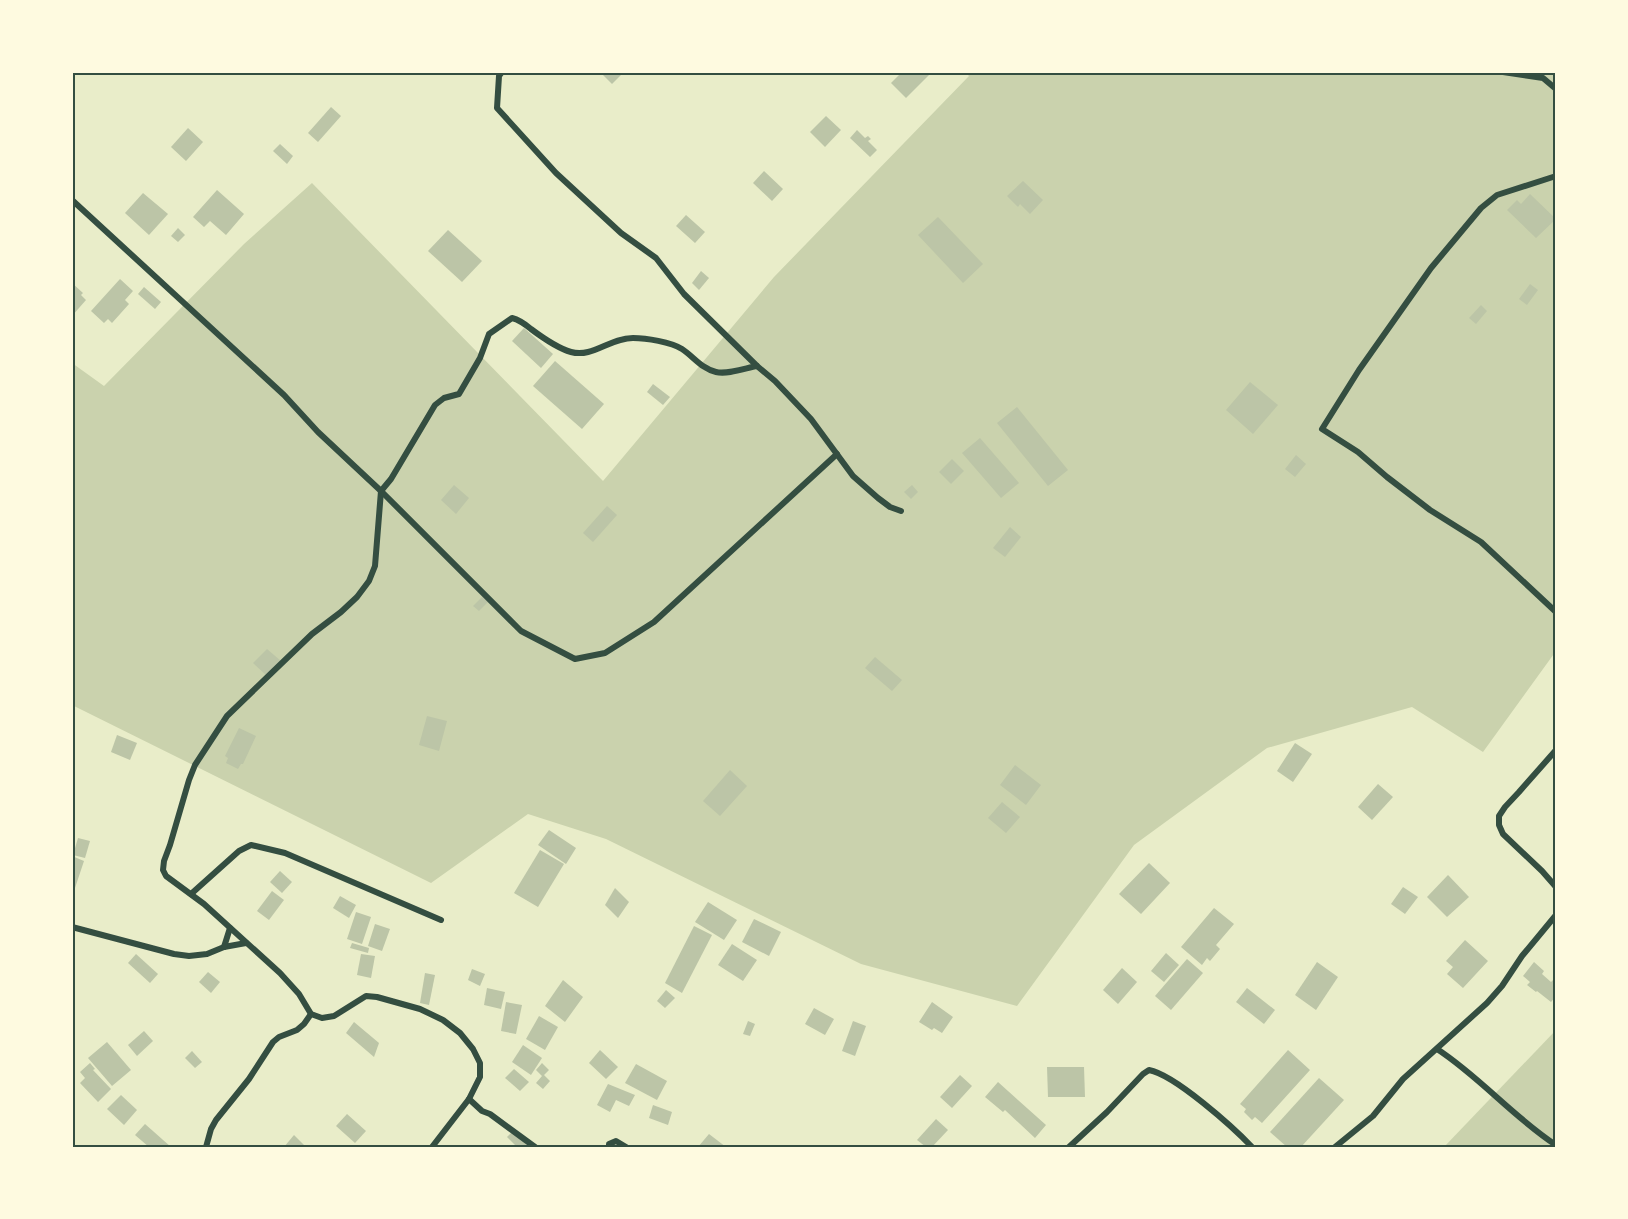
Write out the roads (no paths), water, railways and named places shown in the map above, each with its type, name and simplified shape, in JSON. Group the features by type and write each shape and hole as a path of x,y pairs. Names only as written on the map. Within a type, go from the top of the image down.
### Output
{"street":[{"path":"502,72 499,76 496,108 556,173 621,233 656,258 684,294 775,381 811,419 853,476 890,507 901,511"},
{"path":"1503,72 1543,78 1556,88"},
{"path":"1556,176 1497,195 1481,208 1431,268 1359,370 1322,429 1358,452 1430,510 1481,542 1556,612"},
{"path":"72,200 284,395 318,432 381,491 521,631 575,659 605,653 654,621 837,454"},
{"path":"432,1147 469,1100 480,1077 480,1063 473,1049 460,1033 443,1020 420,1009 376,997 366,996 334,1016 322,1018 311,1014 299,994 280,973 204,904 166,876 163,870 164,861 195,765 227,716 312,634 326,625 357,597 369,581 375,566 381,491 391,479 435,405 444,398 459,393 480,358 489,334 512,318 519,319 533,331 564,350 575,353 587,353 619,339 634,338 672,344 709,370 719,373 757,366"},
{"path":"1556,750 1504,807 1499,816 1499,825 1503,834 1556,887"},
{"path":"191,894 239,851 251,845 285,853 441,920"},
{"path":"1335,1147 1373,1116 1403,1079 1487,1003 1556,915"},
{"path":"72,927 189,956 246,944"},
{"path":"224,947 230,928"},
{"path":"206,1147 216,1120 249,1078 273,1042 297,1030 311,1014"},
{"path":"1437,1048 1556,1145"},
{"path":"1069,1147 1149,1070 1156,1071 1182,1088 1233,1128 1252,1147"},
{"path":"469,1100 535,1147"},
{"path":"609,1147 609,1144 616,1141 626,1147"}]}
